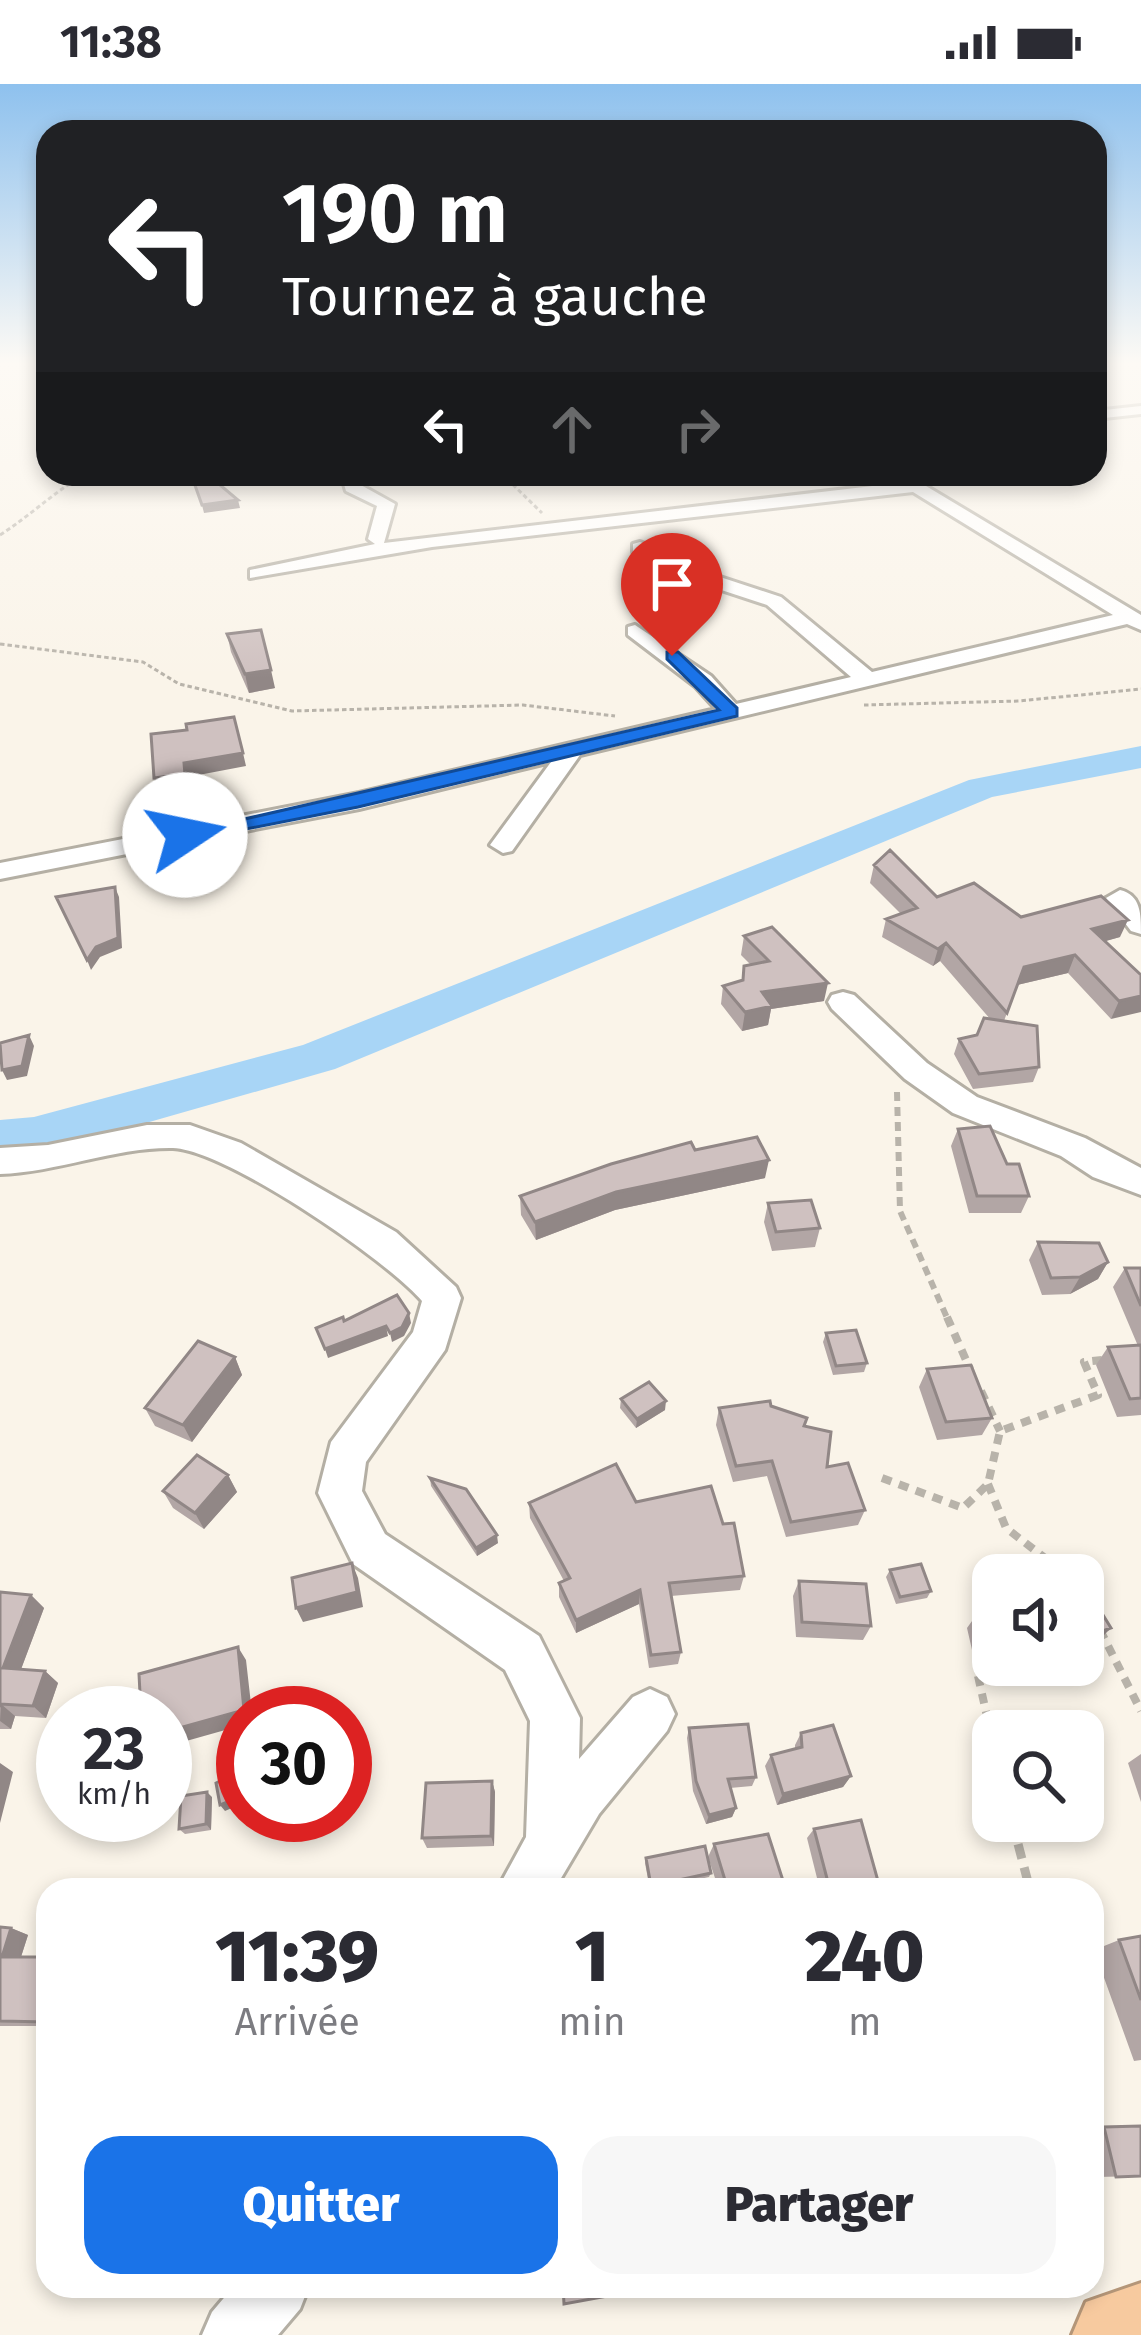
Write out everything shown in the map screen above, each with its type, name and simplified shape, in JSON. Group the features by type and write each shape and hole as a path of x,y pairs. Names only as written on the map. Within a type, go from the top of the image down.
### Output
{"highway":[{"path":"1119,2335 1141,2330"}],"street":[{"path":"352,486 386,504 377,539"},
{"path":"329,555 730,510 822,494 918,487 1134,615"},
{"path":"257,574 377,539 541,511"},
{"path":"640,548 692,568 704,578 774,601 867,680"},
{"path":"0,871 358,801 1134,615"},
{"path":"634,631 703,681 731,712"},
{"path":"503,845 572,750"},
{"path":"141,843 170,850 194,886"},
{"path":"1120,898 1141,925"},
{"path":"843,1002 900,1056 984,1116 1073,1147 1105,1168 1141,1182"},
{"path":"0,1161 32,1163 125,1143 188,1136 326,1203 417,1266 442,1298 431,1338 346,1456 340,1492 369,1549 443,1604 522,1653 555,1718 553,1844"},
{"path":"532,1878 581,1796 650,1714"},
{"path":"235,2335 267,2298"}],"path":[{"path":"0,535 41,509 61,486"},
{"path":"515,486 553,528"},
{"path":"0,644 143,662 179,684 292,711 523,705 592,710 657,730"},
{"path":"856,705 1018,701 1141,689"},
{"path":"882,1478 963,1508 988,1484 1000,1431 900,1211 895,1116 900,1056"},
{"path":"1000,1431 1098,1395 1084,1362 1108,1359"},
{"path":"988,1484 1006,1528 1040,1554"},
{"path":"1104,1640 1141,1711"},
{"path":"1017,1842 1027,1878"}],"building":[{"path":"195,486 221,486 238,500 202,505"},
{"path":"261,630 271,670 245,674 227,634"},
{"path":"234,717 243,753 184,763 185,774 154,778 151,734"},
{"path":"890,850 937,897 974,883 1021,917 1101,896 1128,920 1092,929 1141,975 1141,996 1119,1001 1075,955 1024,967 1007,1013 946,943 938,949 886,919 917,908 874,865"},
{"path":"115,887 118,938 96,947 87,960 56,897"},
{"path":"772,927 828,983 762,992 772,1006 745,1012 723,986 743,980 744,966 769,961 744,936"},
{"path":"984,1018 1037,1026 1039,1067 979,1074 959,1039 977,1035"},
{"path":"29,1035 22,1066 2,1070 0,1043"},
{"path":"990,1126 1007,1164 1019,1164 1029,1196 977,1196 958,1129"},
{"path":"757,1137 769,1160 616,1192 535,1222 520,1196 691,1142 695,1150"},
{"path":"811,1200 820,1228 776,1232 768,1203"},
{"path":"1038,1242 1099,1243 1108,1262 1080,1277 1051,1278"},
{"path":"1125,1268 1141,1268 1141,1306"},
{"path":"397,1295 409,1313 402,1327 390,1333 386,1326 325,1349 316,1328 343,1317 344,1321"},
{"path":"856,1330 867,1363 836,1366 826,1333"},
{"path":"198,1341 235,1357 183,1425 145,1408"},
{"path":"1141,1345 1141,1398 1130,1399 1108,1347"},
{"path":"971,1365 992,1418 946,1422 927,1369"},
{"path":"649,1382 666,1401 637,1419 621,1399"},
{"path":"770,1401 771,1406 807,1418 804,1426 831,1432 827,1467 848,1463 865,1510 791,1522 772,1461 736,1466 719,1408"},
{"path":"197,1455 228,1475 195,1513 163,1491"},
{"path":"616,1464 636,1502 711,1486 723,1524 734,1523 744,1576 669,1583 681,1652 651,1655 640,1590 576,1620 559,1583 570,1578 529,1503"},
{"path":"430,1478 466,1489 497,1535 476,1548"},
{"path":"352,1563 357,1592 296,1608 292,1578"},
{"path":"921,1564 931,1591 900,1597 890,1570"},
{"path":"799,1581 866,1584 871,1626 802,1622"},
{"path":"0,1592 31,1595 3,1668 45,1671 36,1686 33,1706 0,1707"},
{"path":"238,1647 242,1686 216,1686 216,1718 192,1724 192,1686 140,1686 139,1674"},
{"path":"748,1724 756,1777 728,1779 736,1808 709,1815 696,1781 689,1728"},
{"path":"833,1725 851,1776 783,1794 771,1755 802,1747 801,1733"},
{"path":"492,1781 491,1836 422,1838 426,1783"},
{"path":"207,1792 206,1824 192,1827 192,1794"},
{"path":"861,1820 877,1878 827,1878 814,1829"},
{"path":"768,1834 782,1878 724,1878 714,1844"},
{"path":"705,1846 711,1873 650,1878 646,1858"},
{"path":"0,1927 11,1928 2,1957 36,1957 36,2022 0,2021"},
{"path":"1141,1936 1141,2000 1119,1940"},
{"path":"1141,2126 1141,2176 1116,2177 1104,2127"},
{"path":"564,2298 597,2298 564,2304"}],"waterway":[{"path":"0,1139 34,1136 318,1057 982,788 1141,757"}],"route":[{"path":"185,835 358,801 731,712 672,656"}]}
